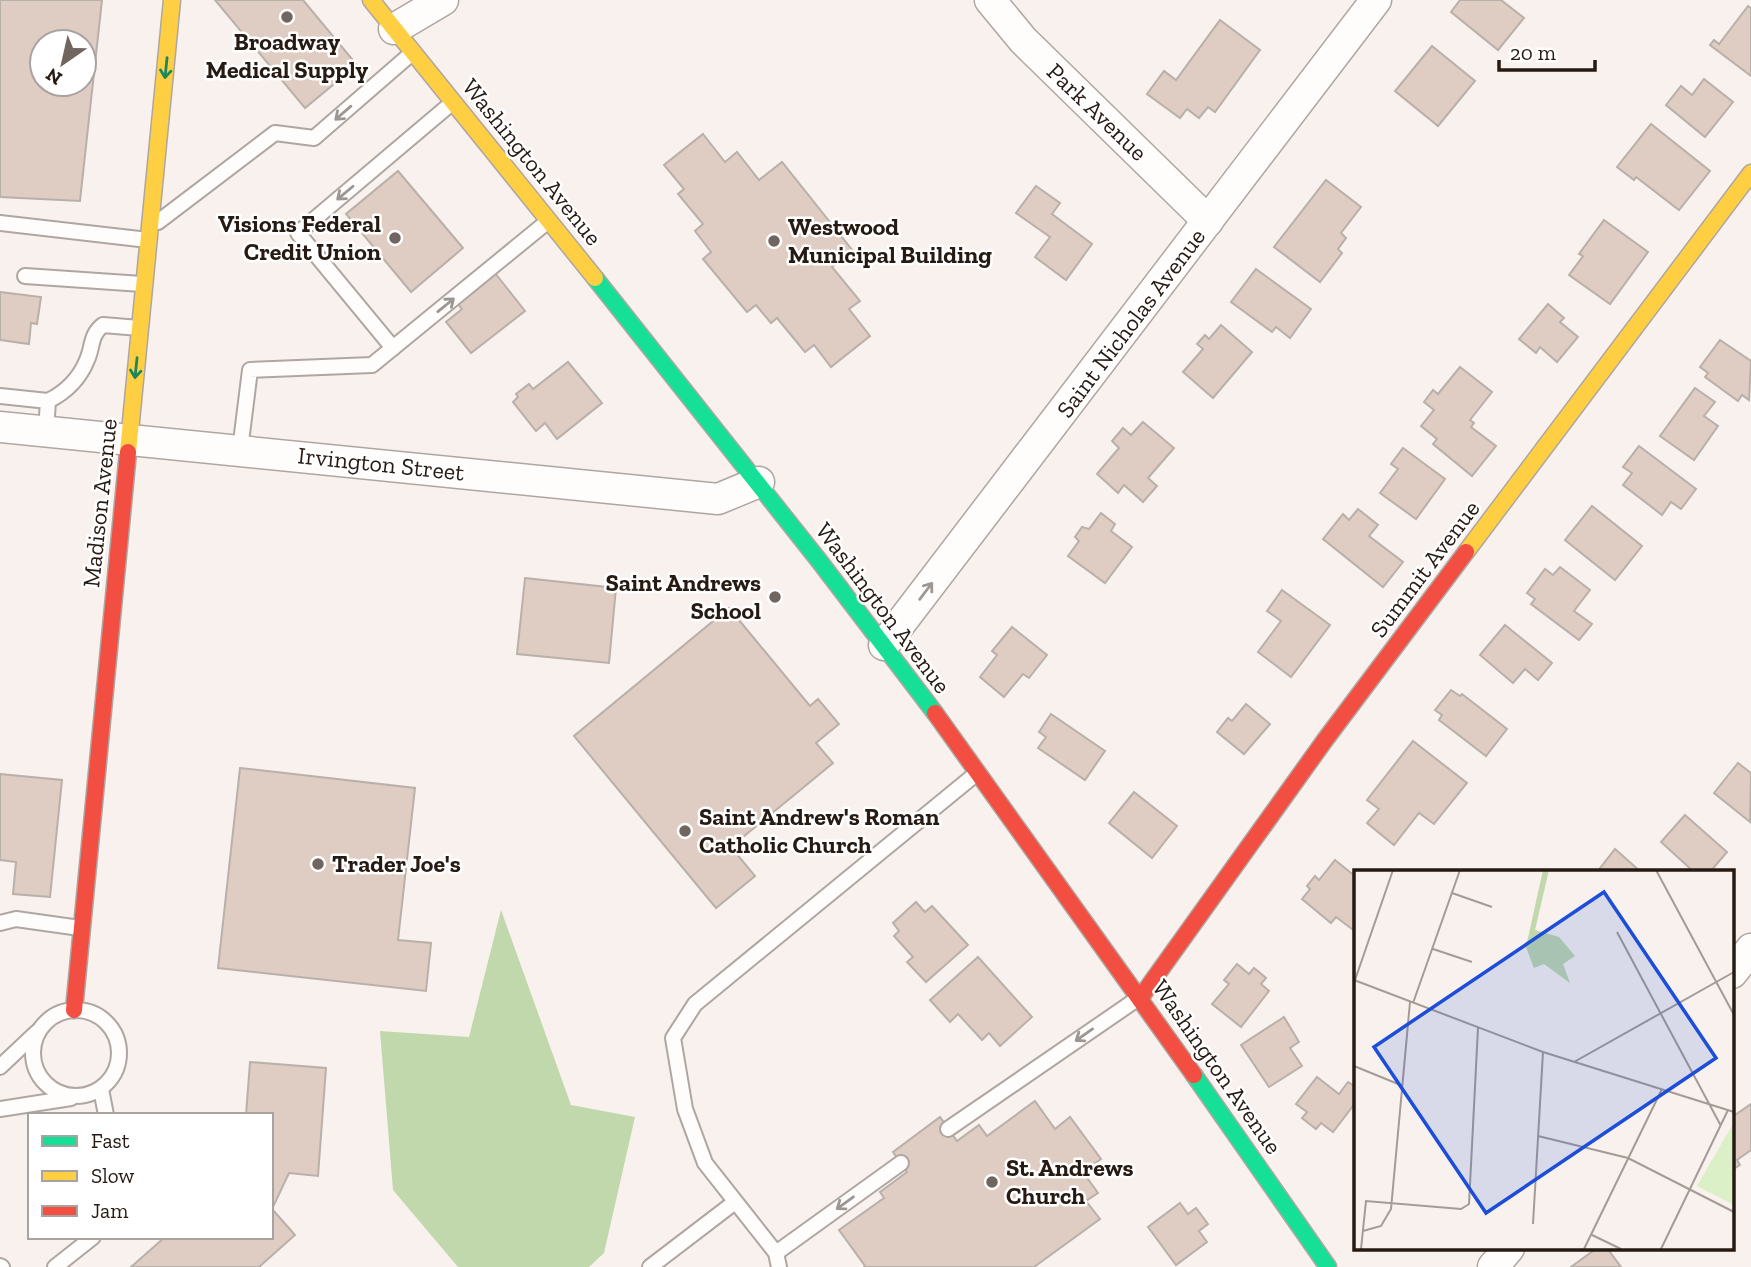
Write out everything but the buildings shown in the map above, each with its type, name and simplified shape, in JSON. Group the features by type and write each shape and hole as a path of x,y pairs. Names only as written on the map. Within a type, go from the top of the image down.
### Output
{"street":[{"name":"Madison Avenue","path":"74,1010 172,0"},
{"name":"Washington Avenue","path":"371,0 550,219 759,482 884,645 1141,997 1328,1267"},
{"path":"394,29 443,0"},
{"name":"Park Avenue","path":"990,0 1023,40 1208,220"},
{"name":"Saint Nicholas Avenue","path":"884,645 1377,0"},
{"name":"Summit Avenue","path":"1141,997 1334,729 1751,173"},
{"name":"Irvington Street","path":"0,427 718,499 759,482"},
{"path":"1493,1267 1506,1250"}],"lane":[{"path":"0,223 149,234 275,133 314,138 413,52"},
{"path":"393,348 298,233 453,102"},
{"path":"240,450 250,370 372,365 550,219"},
{"path":"25,276 144,285"},
{"path":"0,396 48,401 64,393 78,378 88,359 92,337 103,325 140,328"},
{"path":"46,431 48,401"},
{"path":"901,1163 777,1260 705,1163 685,1109 673,1038 695,1004 978,772"},
{"path":"0,923 16,919 81,929"},
{"path":"948,1129 1141,997"},
{"path":"0,1067 47,1020 60,1012 74,1010 88,1011 101,1017 111,1027 120,1053 118,1067 111,1079 101,1089 89,1095 0,1109"},
{"path":"38,1031 32,1056 42,1080 51,1089 76,1097"},
{"path":"101,1089 106,1113"},
{"path":"650,1267 736,1202"},
{"path":"55,1267 90,1239"}],"green space":[{"path":"501,910 571,1105 635,1117 604,1253 589,1267 458,1267 393,1190 380,1031 469,1037"}],"traffic: fast":[{"path":"595,278 820,562 935,713"},
{"path":"1194,1075 1328,1267"}],"traffic: slow":[{"path":"128,452 172,0"},
{"path":"371,0 595,278"},
{"path":"1466,552 1751,173"}],"traffic: jam":[{"path":"74,1010 128,452"},
{"path":"1141,997 1325,740 1466,552"},
{"path":"935,713 1194,1075"}],"place":[{"name":"Broadway Medical Supply","path":"287,17"},
{"name":"Visions Federal Credit Union","path":"395,238"},
{"name":"Westwood Municipal Building","path":"774,241"},
{"name":"Saint Andrews School","path":"775,597"},
{"name":"Saint Andrew's Roman Catholic Church","path":"685,831"},
{"name":"Trader Joe's","path":"318,864"},
{"name":"St. Andrews Church","path":"992,1182"}]}
